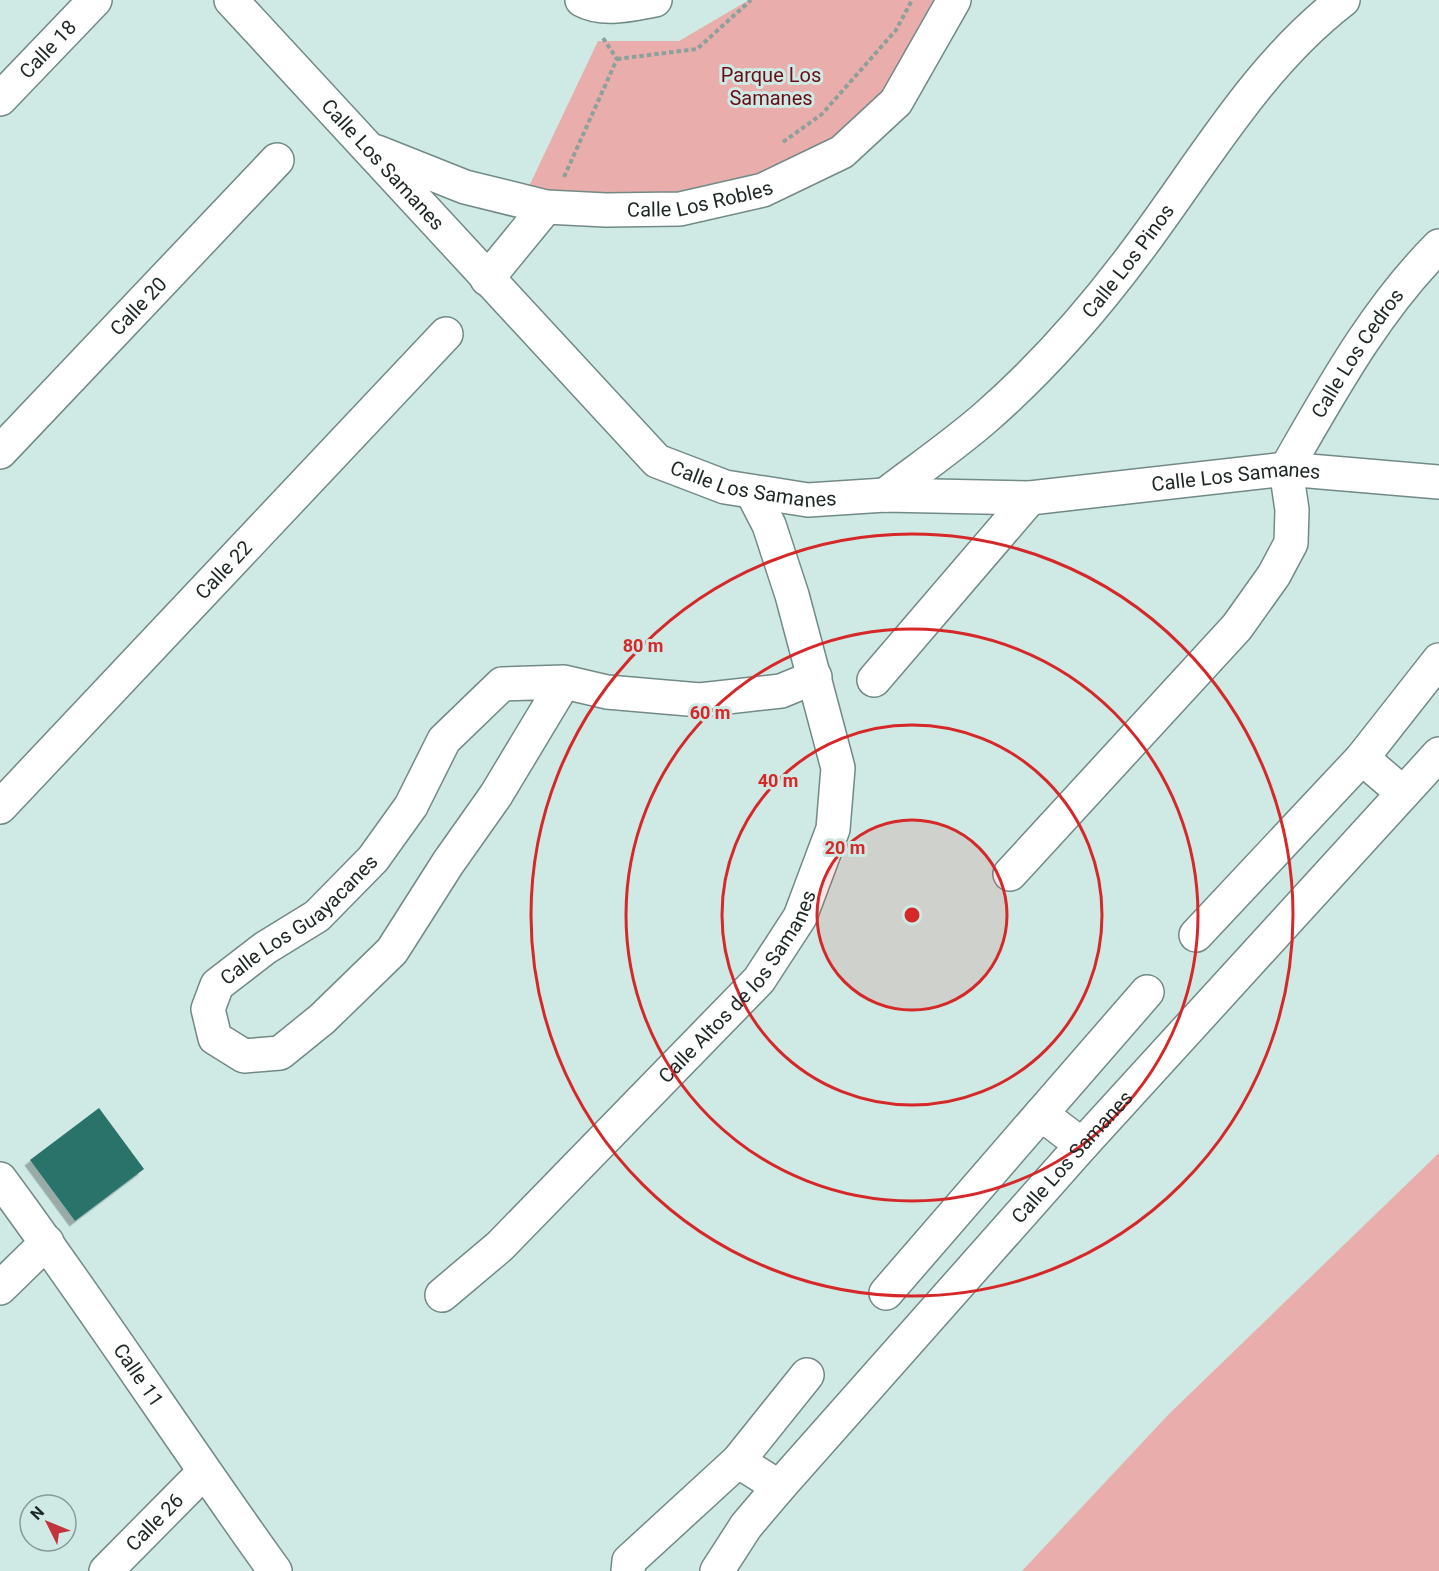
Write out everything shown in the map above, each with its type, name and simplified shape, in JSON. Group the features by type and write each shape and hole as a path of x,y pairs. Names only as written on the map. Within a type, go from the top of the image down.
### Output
{"street":[{"name":"Calle 18","path":"0,99 95,0"},
{"name":"Calle Los Samanes","path":"231,0 657,461 724,488 808,500 885,495 1030,498 1286,469 1439,482"},
{"path":"588,3 622,6 655,0"},
{"name":"Calle Los Robles","path":"367,147 465,187 546,207 606,210 680,209 763,190 842,152 896,102 954,0"},
{"name":"Calle Los Pinos","path":"885,495 986,417 1068,336 1136,253 1235,111 1316,21 1343,0"},
{"name":"Calle 20","path":"0,452 277,159"},
{"path":"487,279 546,207"},
{"name":"Calle Los Cedros","path":"1286,469 1350,359 1416,269 1439,246"},
{"name":"Calle 22","path":"0,807 446,334"},
{"path":"1010,874 1237,627 1274,575 1291,543 1292,510 1286,469"},
{"name":"Calle Altos de los Samanes","path":"442,1295 500,1246 759,980 800,918 833,829 838,768 792,595 769,525 752,492"},
{"path":"874,681 1030,498"},
{"path":"1196,936 1362,758 1439,660"},
{"name":"Calle Los Guayacanes","path":"564,682 496,795 448,863 392,951 322,1019 280,1053 244,1056 215,1038 208,1009 217,985 265,948 317,916 373,859 411,806 444,740 502,684 564,682 607,692 700,700 781,691 815,677"},
{"name":"Calle Los Samanes","path":"717,1571 746,1526 779,1487 1082,1145 1439,754"},
{"path":"1362,758 1403,793"},
{"path":"886,1293 1147,993"},
{"path":"1041,1114 1082,1145"},
{"name":"Calle 11","path":"0,1179 275,1571"},
{"path":"0,1288 46,1242"},
{"path":"628,1571 629,1561 738,1461 807,1375"},
{"path":"738,1461 779,1487"},
{"name":"Calle 26","path":"105,1571 204,1472"}],"path":[{"path":"617,59 697,49 751,0"},
{"path":"776,147 822,114 896,30 912,0"},
{"path":"588,3 593,23 617,59"},
{"path":"574,181 562,180 617,59"}],"green space":[{"name":"Parque Los Samanes","path":"749,0 950,0 842,152 680,209 523,199 598,41 679,41"},
{"path":"1439,1153 1439,1571 1022,1571 1169,1414"}],"building":[{"path":"99,1108 144,1169 75,1221 30,1160"}]}
